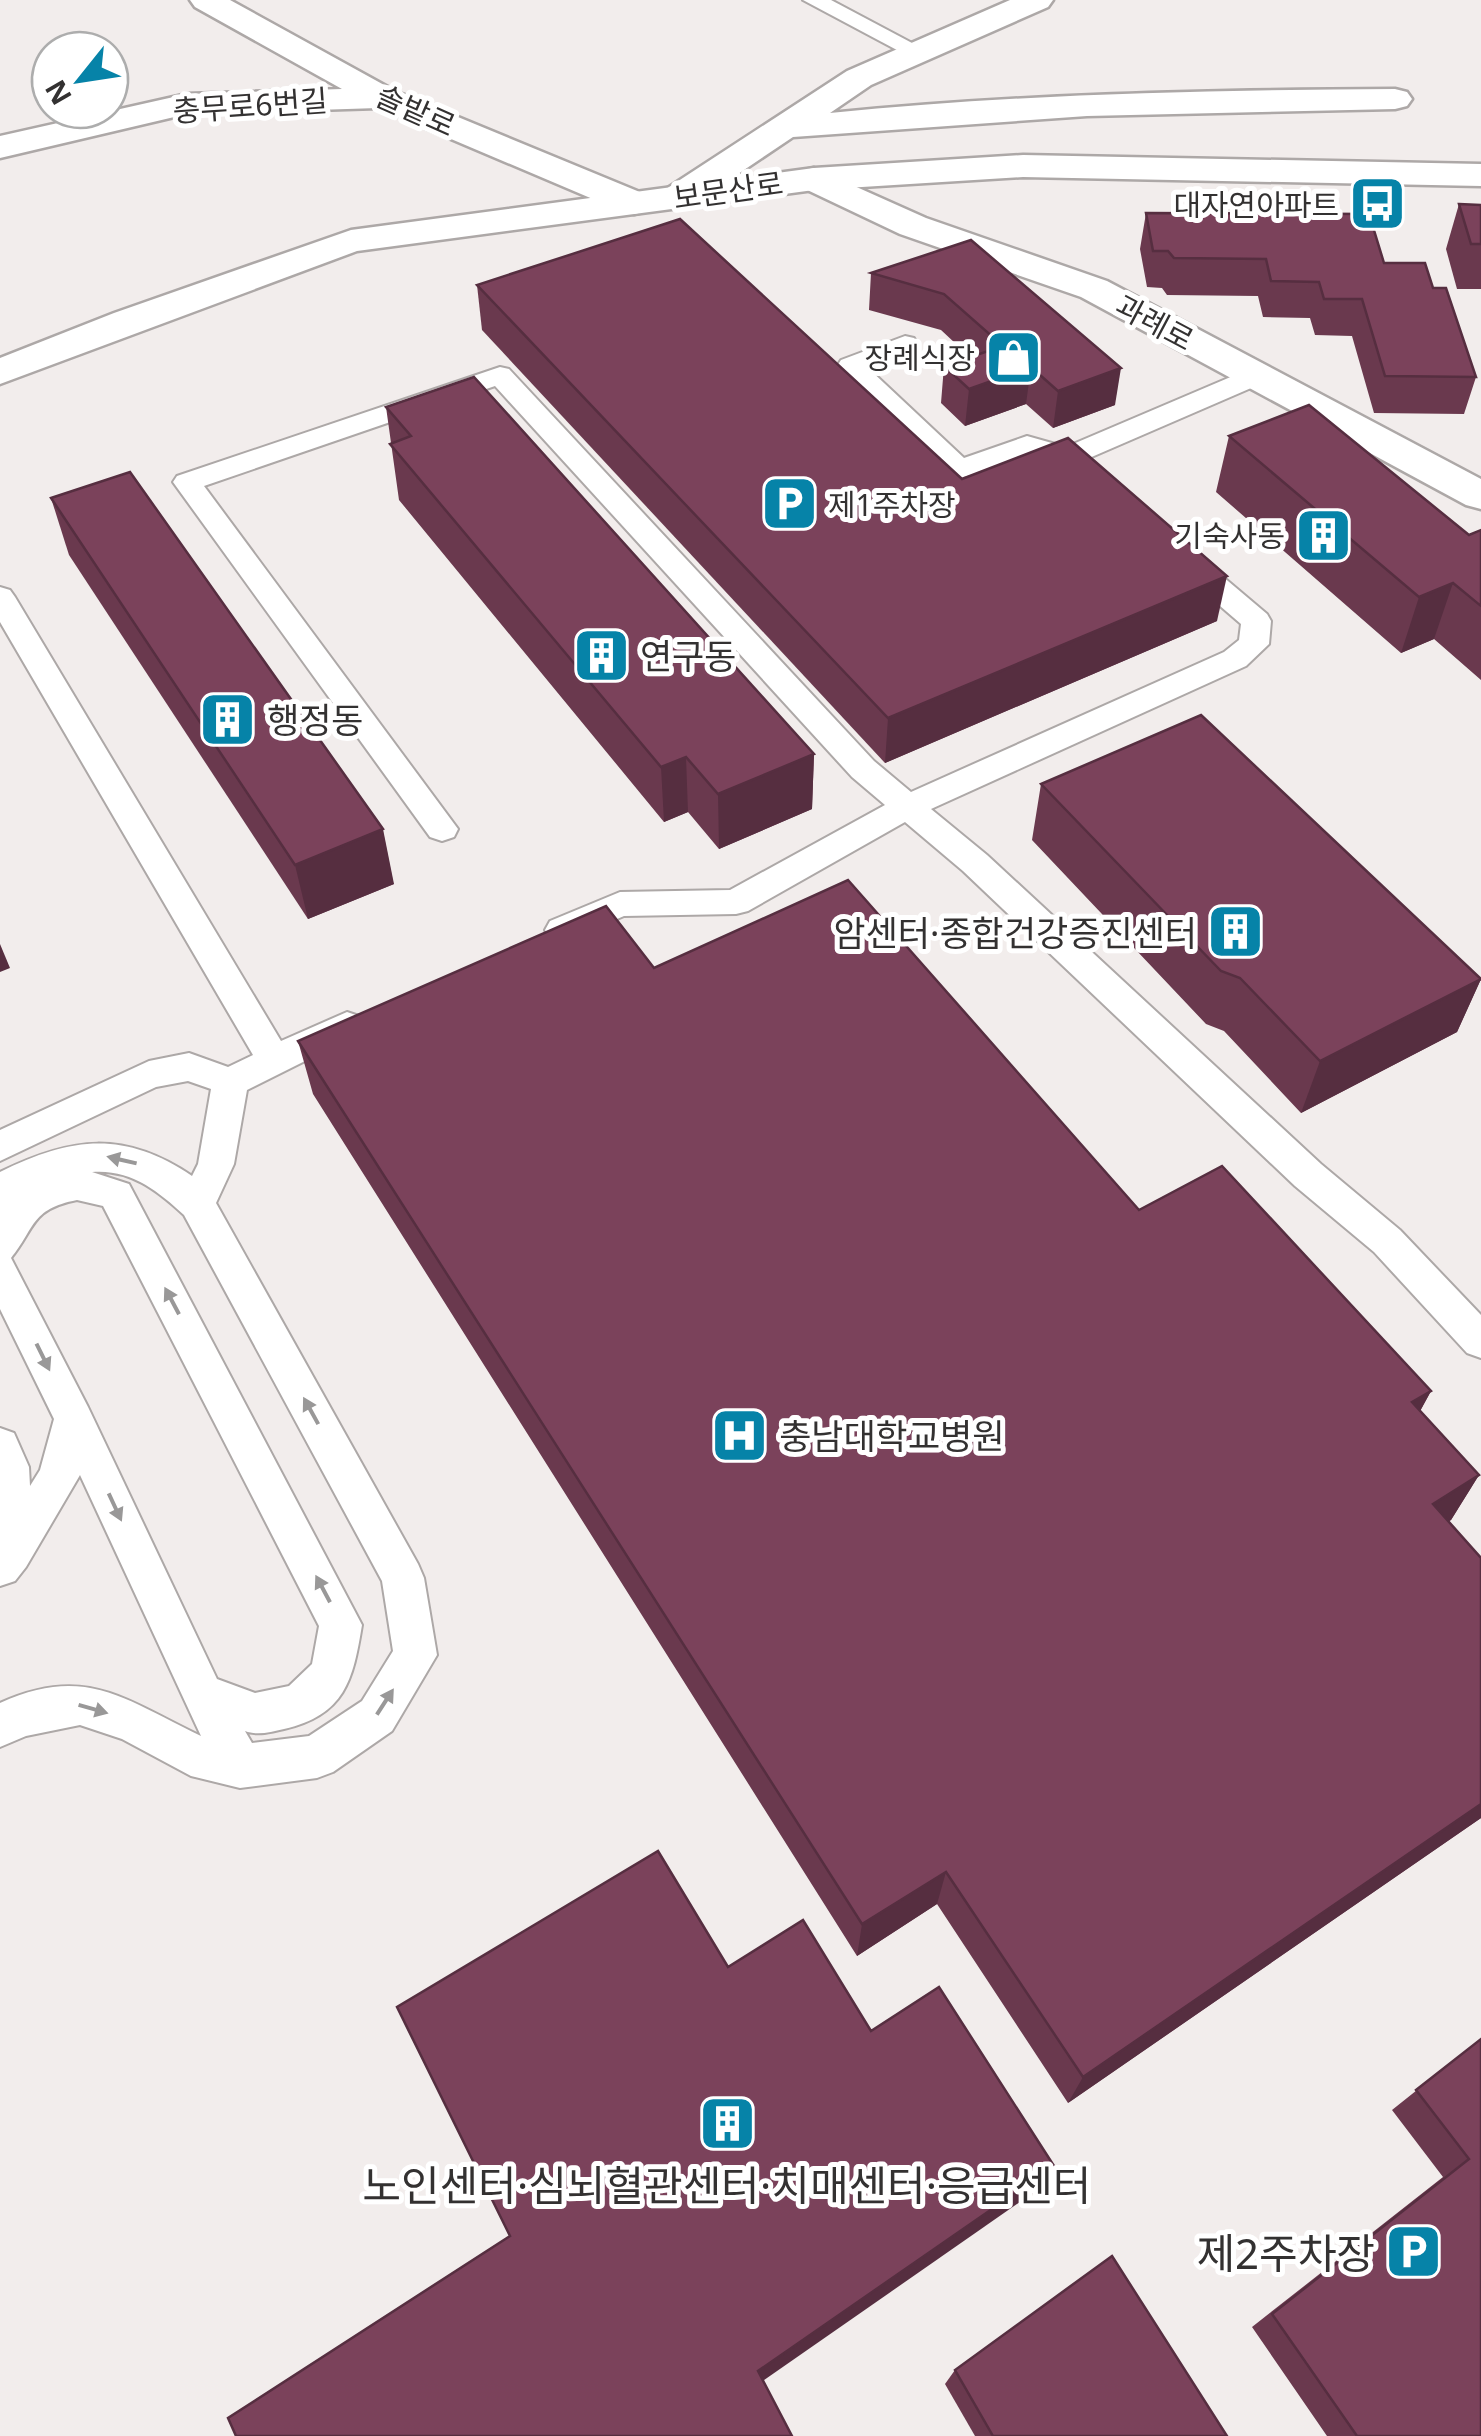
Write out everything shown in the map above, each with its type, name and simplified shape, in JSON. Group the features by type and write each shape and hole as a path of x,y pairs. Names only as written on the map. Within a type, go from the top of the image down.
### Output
{"street":[{"path":"219,5 278,0"},
{"path":"679,196 860,78 1037,0"},
{"name":"솔밭로","path":"219,5 383,98 634,203"},
{"name":"충무로6번길","path":"0,147 187,104 383,98"},
{"path":"780,128 932,112 1241,100 1394,99"},
{"name":"보문산로","path":"0,372 128,321 351,241 679,196 814,178 1023,166 1481,174"},
{"name":"과례로","path":"814,178 913,226 1094,290 1481,496"}],"lane":[{"path":"814,0 918,52"},
{"path":"905,344 850,366 960,468 1026,444 1068,457 1111,495"},
{"path":"442,829 188,482 500,375 864,769 910,805 1308,1175 1387,1241 1481,1341"},
{"path":"1068,457 1256,376"},
{"path":"534,942 620,904 736,902 910,805 1235,659 1254,644 1256,622 1169,546"},
{"path":"0,597 273,1058"},
{"path":"230,1082 273,1058 379,1011"},
{"path":"0,1146 149,1075 189,1066 230,1082"},
{"path":"197,1204 216,1164 230,1082"},
{"path":"0,1190 54,1163 98,1154 143,1164 175,1182 197,1204 403,1578 415,1655 377,1716 317,1756 240,1766 191,1754 134,1722 80,1704 20,1716 0,1726"},
{"path":"0,1246 5,1226 38,1196 80,1184 116,1195 342,1625 332,1675 300,1704 255,1714 202,1694"},
{"path":"0,1270 240,1766"},
{"path":"6,1560 59,1476 74,1418"},
{"path":"0,1446 9,1466 6,1560"}],"building":[{"path":"1459,204 1481,205 1481,244 1471,244"},
{"path":"1146,213 1369,214 1384,263 1425,263 1433,288 1446,288 1476,377 1385,376 1362,299 1324,299 1319,282 1271,281 1266,259 1174,258 1168,251 1153,251"},
{"name":"제1주차장","path":"680,219 962,479 1068,438 1227,576 888,718 477,285"},
{"path":"971,240 1121,368 1058,391 1031,367 969,389 944,366 1003,346 944,294 871,273"},
{"name":"연구동","path":"474,377 814,754 718,794 686,757 661,767 390,444 411,436 386,407"},
{"path":"1309,405 1469,535 1481,530 1481,606 1453,583 1419,597 1229,436"},
{"name":"행정동","path":"130,472 383,829 295,865 51,498"},
{"name":"암센터·종합건강증진센터","path":"1201,715 1481,979 1320,1061 1240,978 1221,971 1041,784"},
{"path":"848,880 1139,1210 1222,1166 1431,1391 1412,1402 1479,1475 1433,1504 1481,1558 1481,1804 1083,2077 946,1872 862,1924 298,1041 606,906 654,968"},
{"name":"노인센터·심뇌혈관센터·치매센터·응급센터","path":"658,1851 728,1967 803,1920 871,2031 939,1987 1054,2166 758,2371 792,2436 236,2436 228,2418 510,2236 397,2007"},
{"name":"제2주차장","path":"1481,2039 1481,2436 1357,2436 1272,2314 1469,2159 1416,2090"},
{"name":"노인센터·심뇌혈관센터·치매센터·응급센터","path":"1112,2256 1227,2436 993,2436 955,2370"}],"place":[{"name":"대자연아파트","path":"1378,204"},
{"name":"장례식장","path":"1014,357"},
{"name":"제1주차장","path":"789,504"},
{"name":"기숙사동","path":"1324,535"},
{"name":"연구동","path":"601,655"},
{"name":"행정동","path":"228,719"},
{"name":"암센터·종합건강증진센터","path":"1236,932"},
{"name":"충남대학교병원","path":"740,1435"},
{"name":"노인센터·심뇌혈관센터·치매센터·응급센터","path":"727,2124"},
{"name":"제2주차장","path":"1414,2252"}]}
